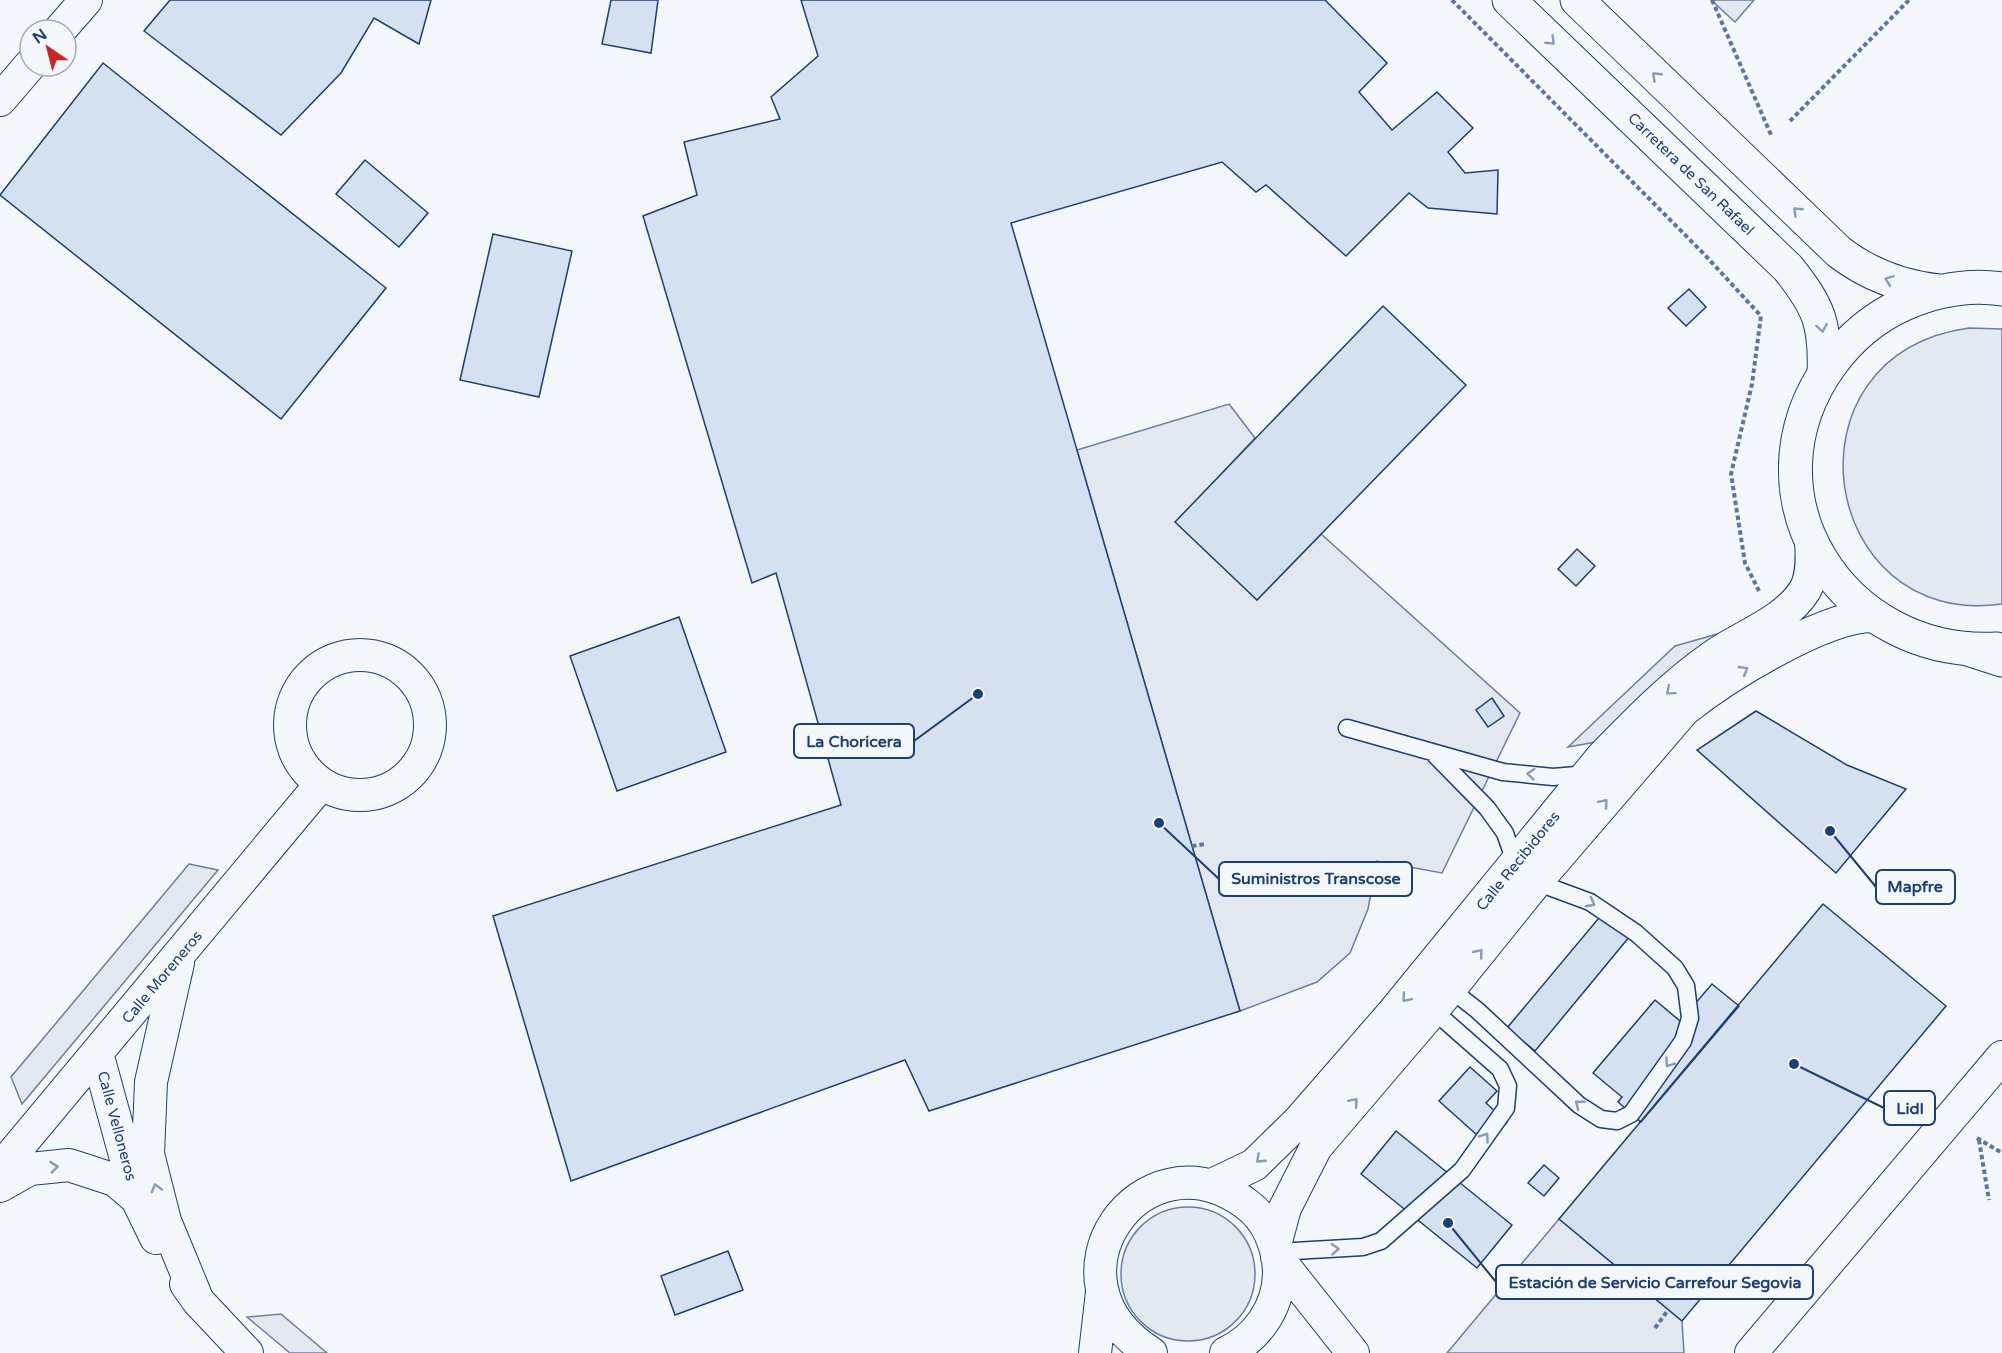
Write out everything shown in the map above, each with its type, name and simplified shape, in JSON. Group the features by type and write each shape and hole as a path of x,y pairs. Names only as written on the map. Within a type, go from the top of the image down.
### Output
{"main road":[{"name":"Carretera de San Rafael","path":"1509,0 1788,268 1814,303 1821,322 1824,374"},
{"path":"1578,0 1839,252 1855,264 1891,281 1945,291"},
{"path":"2002,289 1945,291 1919,298 1879,317 1851,340 1824,374 1804,418 1798,457 1799,497 1811,540 1824,564 1843,589 1873,616 1892,628 1922,641 1968,649 2002,660"},
{"path":"1968,649 2002,648"}],"street":[{"path":"70,18 86,0"},
{"path":"0,100 19,78"},
{"name":"Calle Recibidores","path":"1226,1353 1250,1338 1270,1309 1279,1275 1276,1252 1285,1208 1316,1147 1441,999 1526,874 1589,774 1666,694 1716,655 1760,628 1798,599 1809,578 1811,540"},
{"name":"Calle Recibidores","path":"1212,1185 1254,1165 1299,1121 1526,874 1684,710 1703,695 1821,628 1847,618 1873,616"},
{"path":"353,656 372,656 390,662 406,673 419,687 427,704 430,723 424,751 409,775 394,787 376,794 357,795 338,792 321,784 301,763 291,737 290,718 295,700 304,683 318,669 334,660 353,656"},
{"name":"Calle Moreneros","path":"0,1169 180,956 321,784"},
{"name":"Calle Velloneros","path":"180,956 151,1082 148,1155 165,1221 198,1301"},
{"name":"Calle Velloneros","path":"98,1053 137,1200 163,1253 198,1301 247,1353"},
{"path":"1751,1353 2002,1057"},
{"name":"Calle Velloneros","path":"0,1186 30,1169 69,1165 115,1180 137,1200"},
{"path":"1095,1353 1102,1291 1101,1258 1105,1242 1122,1213 1148,1193 1179,1183 1212,1185 1233,1194 1251,1207 1265,1225 1276,1252 1353,1353"},
{"path":"1102,1291 1119,1328 1151,1353"}],"lane":[{"path":"1347,728 1503,772 1553,777 1589,774"},
{"path":"1431,751 1487,808 1505,833 1526,874 1590,902 1636,933 1675,968 1686,986 1690,1018 1683,1041 1631,1114 1617,1121 1601,1119 1579,1105 1477,1010 1441,999"},
{"path":"1276,1252 1364,1247 1381,1241 1462,1170 1506,1108 1508,1086 1500,1069 1441,999"}],"path":[{"path":"1452,0 1704,254 1761,316 1752,384 1731,474 1746,563 1760,592"},
{"path":"1712,0 1773,140"},
{"path":"1790,121 1909,0"},
{"path":"1192,846 1206,844"},
{"path":"1979,1139 1989,1200"},
{"path":"1655,1328 1668,1310"}],"shaded area":[{"path":"1711,0 1754,0 1735,22"},
{"path":"1969,328 2002,329 2002,604 1940,601 1892,576 1860,535 1844,486 1846,434 1867,386 1908,349"},
{"path":"1229,404 1255,438 1176,522 1257,600 1321,534 1520,713 1442,873 1377,861 1368,909 1350,953 1317,982 1240,1011 1077,450"},
{"path":"1742,627 1596,742 1568,747 1675,646"},
{"path":"189,864 218,870 22,1104 11,1077"},
{"path":"1188,1207 1213,1213 1235,1227 1249,1249 1255,1274 1249,1299 1235,1321 1213,1335 1188,1341 1163,1335 1141,1321 1127,1299 1121,1274 1127,1249 1141,1227 1163,1213"},
{"path":"1559,1219 1682,1321 1684,1353 1447,1353"},
{"path":"281,1314 327,1353 290,1353 247,1317"}],"building":[{"path":"170,0 431,0 419,44 374,18 341,73 281,135 144,31"},
{"path":"611,0 658,0 651,53 602,44"},
{"path":"801,0 1325,0 1387,63 1359,92 1392,130 1437,92 1473,128 1448,152 1465,173 1498,170 1497,214 1428,208 1409,193 1346,256 1266,185 1256,192 1222,162 1011,223 1240,1011 929,1111 905,1060 571,1181 493,916 841,805 776,573 752,583 643,216 697,195 684,142 780,119 771,97 818,56"},
{"path":"103,63 386,288 281,419 0,195"},
{"path":"365,160 428,213 399,247 336,194"},
{"path":"493,234 572,251 539,397 460,380"},
{"path":"1689,289 1706,307 1686,326 1668,308"},
{"path":"1383,306 1466,385 1257,600 1175,522"},
{"path":"1383,306 1466,385 1257,600 1175,522"},
{"path":"1577,549 1595,566 1576,586 1558,569"},
{"path":"679,617 726,752 617,791 570,656"},
{"path":"1492,698 1504,716 1488,727 1476,710"},
{"path":"1756,711 1847,765 1906,789 1836,873 1697,750"},
{"path":"1823,904 1946,1006 1682,1321 1559,1219"},
{"path":"1603,913 1630,936 1535,1051 1507,1028"},
{"path":"1712,984 1739,1006 1641,1122 1618,1102 1622,1097 1593,1073 1655,1000 1680,1021"},
{"path":"1470,1067 1497,1091 1486,1103 1507,1122 1487,1144 1439,1101"},
{"path":"1396,1131 1512,1225 1477,1268 1361,1174"},
{"path":"1544,1165 1559,1178 1544,1196 1528,1183"},
{"path":"728,1251 743,1290 675,1315 661,1276"}],"place":[{"name":"La Choricera","path":"978,694"},
{"name":"Suministros Transcose","path":"1159,823"},
{"name":"Mapfre","path":"1830,831"},
{"name":"Lidl","path":"1794,1064"},
{"name":"Estación de Servicio Carrefour Segovia","path":"1448,1223"}]}
